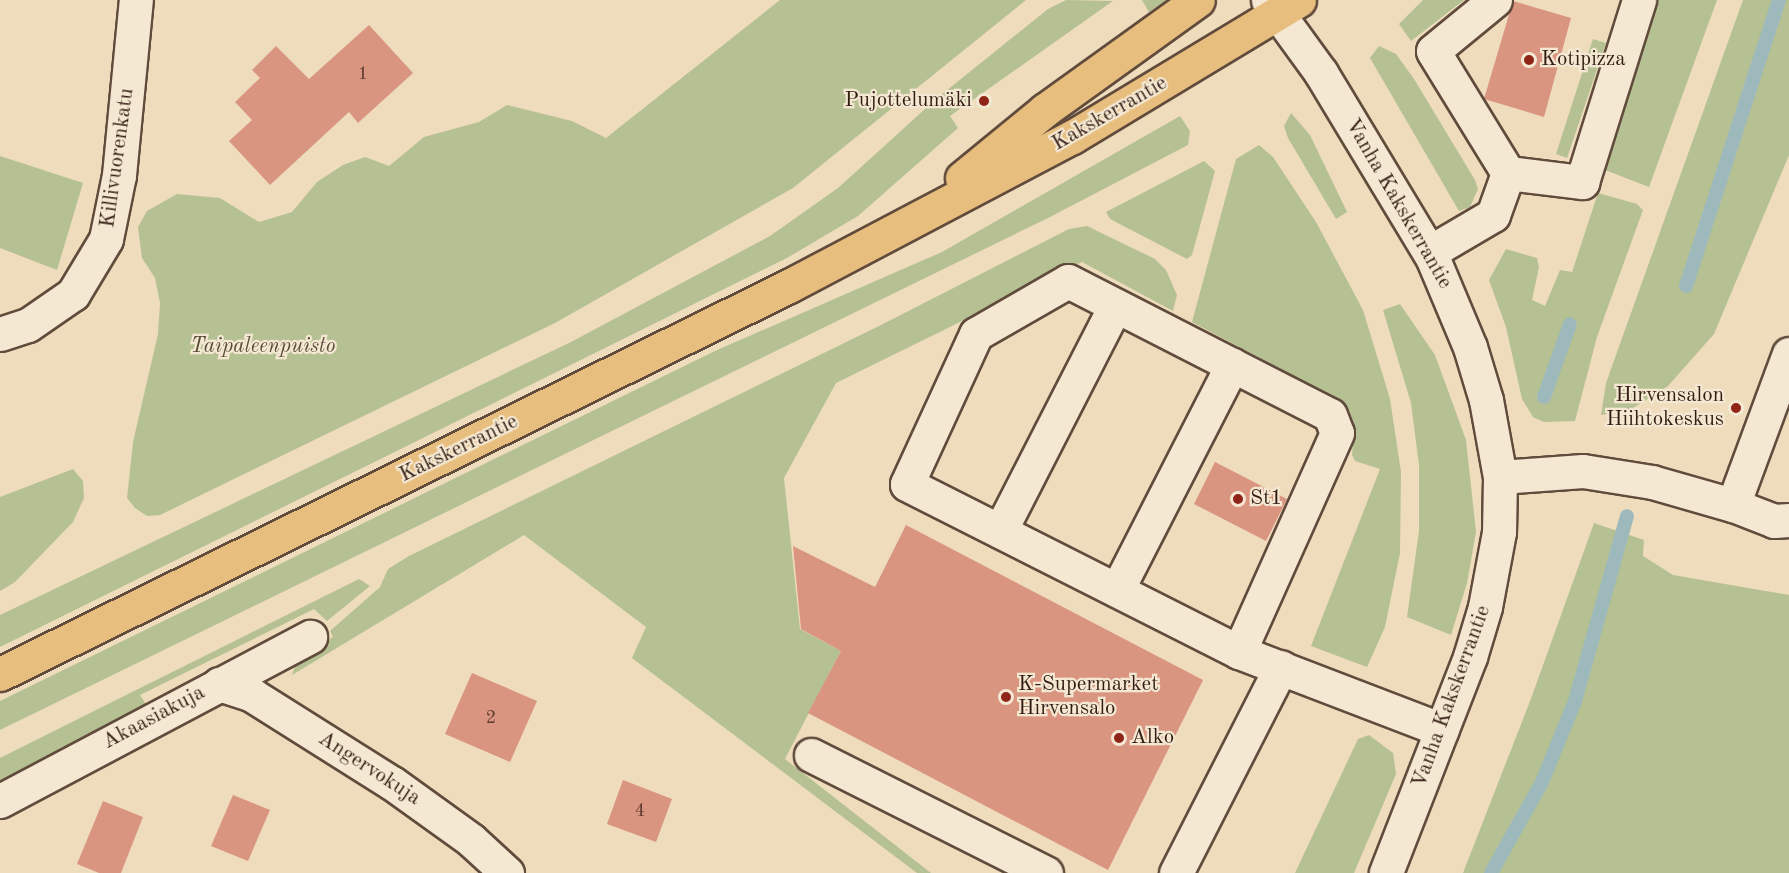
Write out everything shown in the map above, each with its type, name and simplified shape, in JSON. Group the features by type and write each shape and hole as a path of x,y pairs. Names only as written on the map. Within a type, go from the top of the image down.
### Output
{"main road":[{"name":"Kakskerrantie","path":"914,217 1045,110 1198,0"},
{"name":"Kakskerrantie","path":"0,674 789,286 914,217 1072,137 1281,4"}],"street":[{"name":"Killivuorenkatu","path":"0,334 28,325 73,294 106,239 119,175 136,0"},
{"path":"1495,0 1433,51 1508,173"},
{"path":"1508,173 1582,182 1639,0"},
{"name":"Vanha Kakskerrantie","path":"1281,4 1430,252 1470,347 1486,400 1500,477 1500,532 1492,576 1470,657 1386,873"},
{"path":"1430,252 1493,215 1508,173"},
{"path":"1239,651 1337,433 1330,415 1068,281 975,334 907,484 1239,651 1442,730"},
{"path":"1000,531 1115,306"},
{"path":"1733,505 1789,354"},
{"path":"1117,590 1232,365"},
{"path":"1500,477 1582,471 1652,482 1733,505 1774,521 1789,520"},
{"name":"Akaasiakuja","path":"0,801 310,637"},
{"path":"1176,873 1281,667"},
{"name":"Angervokuja","path":"219,684 252,695 392,783 471,840 507,873"},
{"path":"811,755 1046,873"}],"green space":[{"name":"Taipaleenpuisto","path":"780,0 1026,0 793,188 555,323 160,515 147,516 135,508 127,498 133,442 158,334 160,303 155,278 142,258 138,227 147,211 177,194 220,198 259,222 292,212 317,182 343,165 365,157 389,166 424,137 479,122 507,105 572,121 606,138"},
{"path":"1066,0 1113,1 950,116 958,128 858,216 787,258 0,647 0,615 571,342 770,236 838,188 936,99 1048,9"},
{"path":"1142,0 1167,0 1149,12"},
{"path":"1423,0 1464,0 1411,41 1399,24"},
{"path":"1655,0 1717,0 1649,187 1605,170"},
{"path":"1743,0 1789,0 1789,155 1714,334 1668,386 1630,410 1601,415 1606,383"},
{"path":"1593,39 1606,43 1567,158 1556,154"},
{"path":"1379,46 1396,54 1414,79 1475,180 1478,189 1470,207 1459,211 1370,58"},
{"path":"1291,113 1310,135 1347,212 1336,219 1288,138 1284,126"},
{"path":"1180,116 1190,131 1188,145 1050,217 0,730 0,701 717,350 942,252"},
{"path":"1259,145 1273,157 1316,222 1363,310 1390,399 1401,472 1400,553 1385,627 1367,667 1311,646 1380,469 1355,461 1352,455 1354,424 1349,410 1336,398 1192,322 1236,159"},
{"path":"0,156 83,183 57,270 0,248"},
{"path":"1204,161 1215,171 1192,255 1187,259 1110,219 1106,212"},
{"path":"1598,193 1637,204 1643,210 1597,337 1575,421 1544,422 1533,417 1522,399 1506,327 1489,280 1506,249 1537,258 1539,267 1532,300 1545,306 1560,270 1572,272"},
{"path":"1087,226 1155,259 1166,270 1177,295 1173,311 1082,262 836,383 784,478 800,629 841,651 785,759 931,873 917,873 632,658 646,627 524,535 292,675 297,660 333,637 330,631 380,587 388,569 409,556 881,325 1069,229"},
{"path":"1400,304 1435,355 1466,440 1476,532 1467,583 1451,635 1407,617 1419,531 1419,465 1411,403 1383,310"},
{"path":"73,469 83,481 84,498 73,522 15,582 0,591 0,497"},
{"path":"1594,523 1644,540 1643,556 1673,575 1789,595 1789,873 1463,873 1532,696"},
{"path":"359,579 370,586 327,621 314,609 140,695 147,706 0,781 0,758"},
{"path":"1369,735 1393,753 1396,774 1354,873 1295,873 1358,739"}],"building":[{"path":"1513,1 1571,18 1544,117 1484,99"},
{"path":"369,25 413,73 358,123 349,112 270,185 229,141 252,120 235,102 260,78 252,70 276,46 309,79"},
{"path":"1215,462 1287,499 1266,541 1194,504"},
{"name":"K-Supermarket Hirvensalo","path":"906,525 1203,680 1108,870 808,713 841,651 801,629 793,546 875,587"},
{"path":"472,673 537,701 510,762 445,734"},
{"path":"623,780 672,799 656,842 607,824"},
{"path":"233,795 270,810 248,861 211,846"},
{"path":"103,801 143,817 121,873 99,873 77,864"}],"waterway":[{"path":"1686,286 1779,0"},
{"path":"1544,397 1570,324"},
{"path":"1491,873 1542,782 1575,701 1627,516"}],"place":[{"name":"Kotipizza","path":"1529,60"},
{"name":"Pujottelumäki","path":"984,101"},
{"name":"Hirvensalon Hiihtokeskus","path":"1736,408"},
{"name":"St1","path":"1238,499"},
{"name":"K-Supermarket Hirvensalo","path":"1006,697"},
{"name":"Alko","path":"1119,738"}]}
